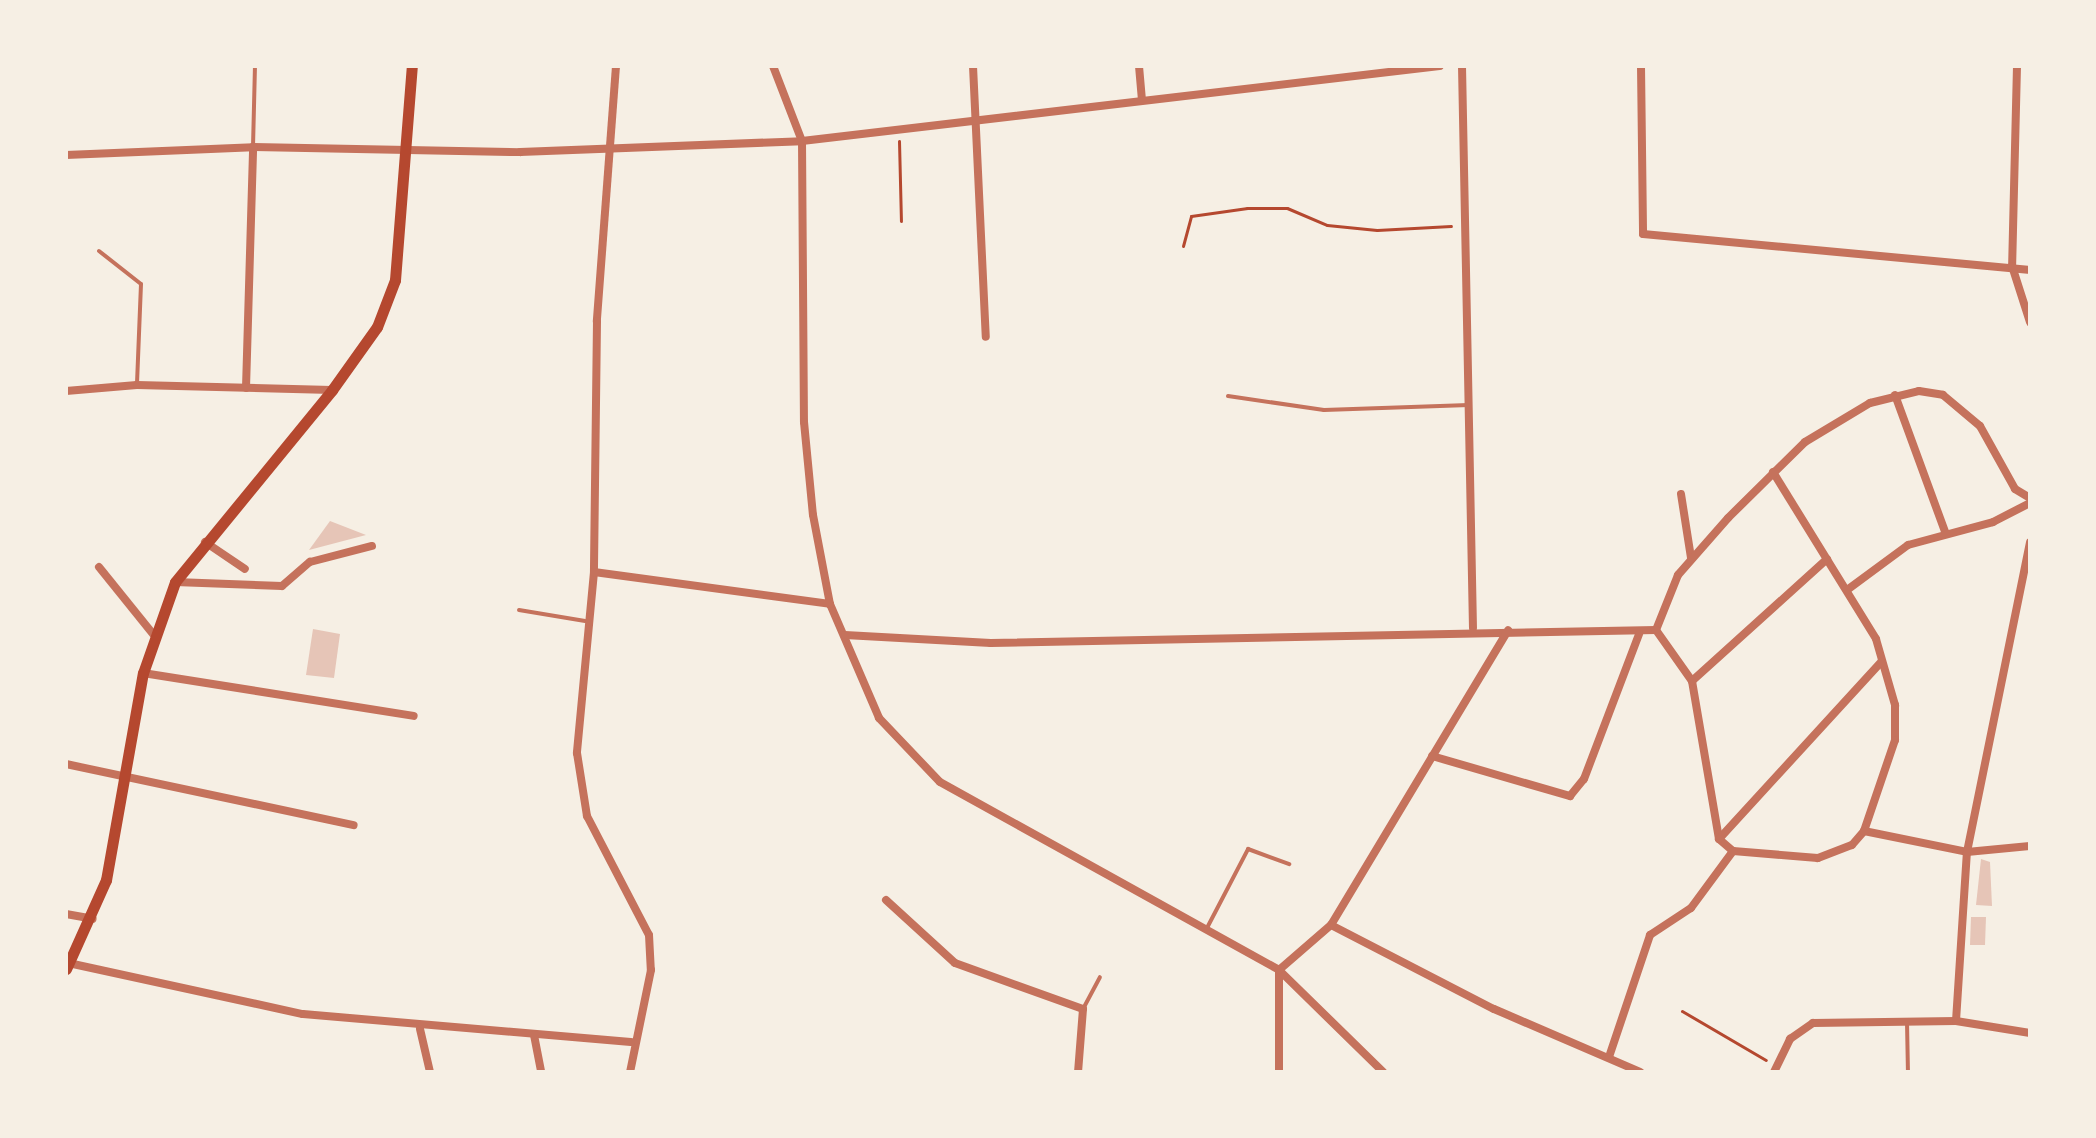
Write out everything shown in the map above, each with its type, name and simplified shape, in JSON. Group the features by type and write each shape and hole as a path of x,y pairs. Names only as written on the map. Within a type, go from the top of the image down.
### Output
{"main road":[{"path":"69,966 94,919 143,673 153,634 175,582 332,390 377,327 395,280 412,66"}],"street":[{"path":"616,66 597,321 594,572 585,621 577,753 583,793 649,935 651,970 631,1042 630,1072"},
{"path":"773,66 802,141 804,422 830,604 879,718 940,782 1208,926 1279,970 1383,1072"},
{"path":"973,66 973,117 986,337"},
{"path":"1139,66 1142,100"},
{"path":"66,155 253,147 610,151 802,141 973,117 1440,66"},
{"path":"1462,66 1473,628"},
{"path":"1641,66 1643,234 2030,270"},
{"path":"2017,66 2012,266 2030,322"},
{"path":"246,388 253,147"},
{"path":"66,391 137,385 332,390"},
{"path":"1656,630 1691,558 1773,472 1826,429 1895,395 1931,393 1963,407 2015,489 2030,500"},
{"path":"1895,395 1946,534"},
{"path":"1656,630 1692,681 1719,839 1733,851 1818,858 1852,845 1864,831 1899,721 1881,662 1847,590 1773,472"},
{"path":"1681,494 1691,558"},
{"path":"1847,590 1908,545 1946,534 2030,500"},
{"path":"205,542 245,569"},
{"path":"1956,1021 1967,852 2030,542"},
{"path":"175,582 282,586 310,562 372,546"},
{"path":"1692,681 1827,559"},
{"path":"99,567 153,634"},
{"path":"594,572 830,604"},
{"path":"845,635 1114,641 1473,628 1624,630 1639,634 1656,630"},
{"path":"1279,1072 1279,970 1331,925 1508,630"},
{"path":"1432,756 1570,796 1584,779 1639,634"},
{"path":"1719,839 1881,662"},
{"path":"143,673 414,716"},
{"path":"66,764 354,825"},
{"path":"1864,831 1967,852 2030,846"},
{"path":"1609,1057 1650,935 1691,908 1733,851"},
{"path":"886,900 955,963 1083,1009 1078,1072"},
{"path":"66,914 94,919"},
{"path":"1331,925 1494,1009 1640,1072"},
{"path":"69,966 303,1014 420,1029 631,1042"},
{"path":"1776,1068 1790,1039 1813,1023 1956,1021 2030,1033"},
{"path":"420,1029 430,1072"},
{"path":"534,1035 541,1072"}],"lane":[{"path":"253,147 255,66"},
{"path":"99,251 141,284 137,385"},
{"path":"1228,396 1324,410 1471,404"},
{"path":"519,610 585,621"},
{"path":"1208,926 1248,849 1289,864"},
{"path":"1083,1009 1100,977"},
{"path":"1907,1020 1908,1072"}],"path":[{"path":"899,129 901,221"},
{"path":"1183,246 1191,216 1247,208 1287,208 1327,225 1377,230 1467,226"},
{"path":"1682,1011 1776,1068"}],"building":[{"path":"330,521 366,535 309,550"},
{"path":"313,629 340,634 334,678 306,675"},
{"path":"1981,859 1990,862 1992,906 1976,905"},
{"path":"1971,917 1986,917 1985,945 1970,945"}]}
